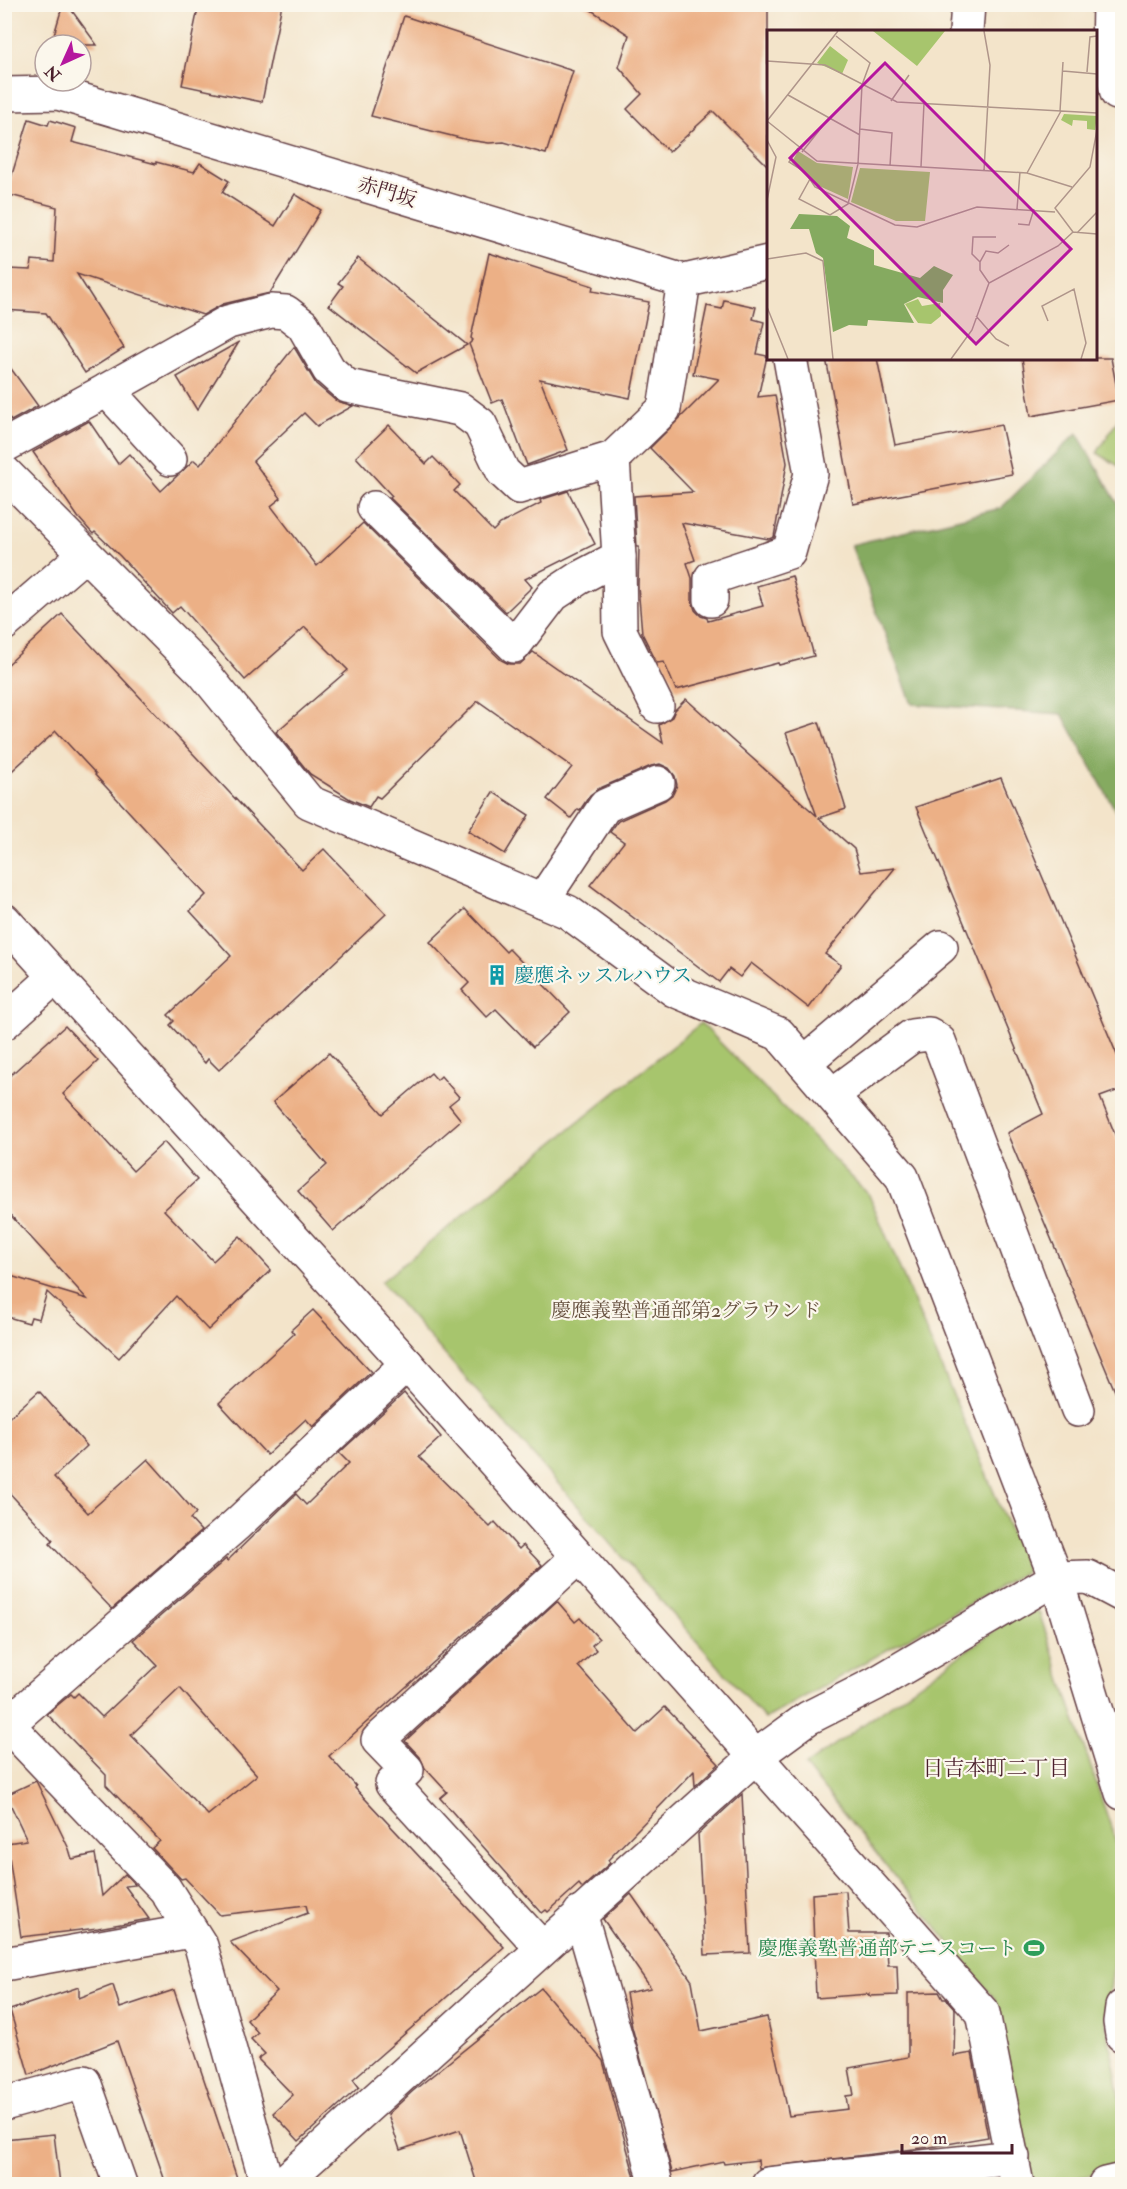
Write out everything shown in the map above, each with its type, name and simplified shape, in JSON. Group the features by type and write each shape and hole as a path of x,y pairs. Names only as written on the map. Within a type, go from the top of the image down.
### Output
{"street":[{"path":"966,30 968,4"},
{"path":"1109,4 1108,54 1112,95"},
{"name":"赤門坂","path":"4,94 58,93 684,281 767,262"},
{"path":"4,446 228,322 271,311 286,312 303,325 329,370 347,386 460,409 480,424 503,472 519,487 613,458 664,409 684,281"},
{"path":"711,600 711,578 789,552 811,474 790,360"},
{"path":"107,390 170,459"},
{"path":"613,458 619,556 620,631 657,706"},
{"path":"4,471 203,672 309,801 568,912 674,990 779,1034 902,1177 1056,1578 1122,1792"},
{"path":"374,508 514,646 553,595 619,556"},
{"path":"4,624 85,554"},
{"path":"542,901 605,806 658,783"},
{"path":"4,920 407,1364 983,2013 1015,2171 768,2184"},
{"path":"804,1063 941,946"},
{"path":"4,1023 56,976"},
{"path":"832,1095 912,1036 929,1034 939,1041 1078,1410"},
{"path":"267,2184 201,1946 165,1889 6,1723 237,1524 407,1364"},
{"path":"542,1948 392,1784 407,1770 378,1740 578,1557"},
{"path":"282,2184 756,1756 808,1718 875,1684 1056,1578 1088,1577 1122,1595"},
{"path":"580,1913 657,2184"},
{"path":"4,1964 191,1931"},
{"path":"1122,2007 1120,2022 1122,2035"},
{"path":"4,2104 84,2082 120,2184"},
{"path":"1105,2184 1122,2180"}],"green space":[{"path":"1122,413 1122,468 1097,453"},
{"path":"1077,433 1122,511 1122,822 1062,714 912,704 851,545 1001,508"},
{"name":"慶應義塾普通部第2グラウンド","path":"701,1023 869,1195 1027,1571 765,1719 381,1282"},
{"name":"慶應義塾普通部テニスコート","path":"1025,1609 1039,1612 1122,1860 1122,1896 1106,2023 1122,2107 1122,2170 1042,2184 1032,2184 995,1999 805,1766"}],"building":[{"path":"63,4 67,4 88,33 55,33"},
{"path":"199,4 282,4 262,102 182,85"},
{"path":"582,4 768,4 767,165 713,111 669,152 627,109 642,94 619,67 629,35"},
{"path":"404,16 573,71 546,154 504,142 489,143 468,140 371,116"},
{"path":"29,119 48,125 50,120 76,128 72,142 156,164 156,162 194,172 200,163 229,181 222,192 275,226 295,194 321,210 270,293 223,304 203,315 77,274 124,348 85,373 46,313 5,310 7,269 31,270 32,260 54,262 57,207 6,194"},
{"path":"489,253 593,286 592,291 649,302 630,398 540,379 568,450 527,465 502,399 492,403 469,344 473,340 471,338"},
{"path":"358,258 467,345 416,373 329,305 343,286 338,283"},
{"path":"724,300 756,307 753,319 764,322 757,354 767,356 758,397 775,395 787,463 774,537 769,539 682,523 695,560 687,563 692,578 692,601 695,610 708,621 763,606 757,586 792,576 814,656 779,665 778,663 676,690 664,662 657,663 642,633 638,586 639,547 637,547 634,496 693,492 650,448 719,379 693,374 707,306 722,309"},
{"path":"239,342 197,410 177,377"},
{"path":"294,347 316,384 335,400 353,406 317,426 304,413 253,461 281,498 271,506 317,566 363,523 501,660 509,664 520,664 533,652 663,743 659,725 672,717 675,710 686,699 817,816 786,733 819,722 846,809 819,818 854,849 861,872 895,868 825,954 841,965 809,1008 751,963 740,977 729,969 719,982 590,885 624,842 610,832 618,821 665,800 673,794 677,785 675,776 669,768 660,764 651,766 598,789 571,818 547,799 572,767 478,701 380,798 376,796 369,807 350,799 310,774 276,732 348,670 305,627 245,680 180,606 172,613 120,556 95,532 93,534 78,517 33,452 89,421 118,464 129,454 161,491 194,460 200,465"},
{"path":"1111,358 1119,400 1031,416 1022,360"},
{"path":"4,359 38,406 11,421 4,411"},
{"path":"826,360 877,360 895,445 1001,425 1012,474 853,504"},
{"path":"389,425 426,464 433,457 460,485 454,491 493,531 500,524 541,503 540,500 568,491 595,544 525,579 532,587 506,612 390,498 392,496 356,457"},
{"path":"62,614 302,870 324,849 386,914 219,1070 208,1059 205,1063 170,1025 174,1021 168,1015 231,956 190,911 206,895 56,731 4,778 4,668"},
{"path":"1001,778 1122,1067 1122,1089 1100,1097 1122,1152 1122,1408 1007,1133 1043,1114 916,807"},
{"path":"493,792 529,815 505,854 468,831"},
{"name":"慶應ネッスルハウス","path":"465,909 506,952 509,949 570,1012 533,1047 496,1009 487,1017 462,990 469,983 430,942"},
{"path":"65,1026 98,1061 63,1094 133,1171 164,1142 197,1180 164,1210 213,1261 240,1236 271,1270 208,1330 176,1296 119,1358 47,1292 39,1319 31,1317 29,1323 4,1316 4,1274 87,1299 4,1208 4,1081"},
{"path":"329,1053 383,1114 431,1073 437,1080 441,1076 459,1097 449,1105 461,1120 333,1231 298,1191 327,1165 273,1102"},
{"path":"313,1310 371,1372 313,1427 306,1419 267,1455 219,1403 294,1334 291,1330"},
{"path":"39,1391 87,1446 54,1477 88,1513 148,1459 196,1513 190,1519 201,1531 112,1609 50,1544 53,1540 4,1487 4,1422"},
{"path":"404,1393 441,1437 419,1457 490,1527 495,1522 519,1549 523,1545 542,1565 329,1756 356,1786 355,1788 504,1947 353,2079 359,2087 299,2141 273,2113 293,2095 258,2059 265,2054 251,2039 258,2033 247,2020 277,1991 230,1942 308,1913 306,1905 220,1915 152,1848 160,1841 106,1785 106,1775 47,1714 71,1694 74,1697 78,1693 102,1717 157,1665 133,1640 226,1559 227,1561 296,1494 306,1505 349,1463 339,1453","holes":["180,1688 257,1775 208,1815 131,1735"]},
{"path":"557,1601 575,1622 580,1618 599,1639 592,1645 596,1650 578,1666 637,1733 665,1707 719,1764 695,1786 694,1771 608,1860 610,1863 582,1888 579,1884 548,1912 546,1910 542,1913 440,1798 447,1792 405,1741"},
{"path":"36,1781 72,1859 95,1854 102,1896 125,1874 135,1885 125,1886 149,1919 98,1928 21,1937 7,1843 27,1840 6,1795"},
{"path":"742,1794 750,1953 705,1955 698,1834"},
{"path":"846,1891 849,1933 886,1933 888,1965 897,1965 898,1995 869,1996 869,1994 816,1998 812,1894"},
{"path":"631,1894 692,1981 701,2031 767,2017 789,2116 848,2109 846,2096 854,2095 849,2068 908,2057 908,1993 939,1992 943,1999 946,1999 955,2009 954,2056 972,2053 988,2137 930,2147 759,2168 758,2160 724,2164 723,2161 672,2172 632,2027 626,1993 651,1988 603,1919"},
{"path":"113,1985 120,2008 174,1990 237,2178 218,2184 166,2184 117,2041 29,2075 10,2010 79,1987 79,1998"},
{"path":"541,1988 603,2061 636,2181 619,2184 477,2184 460,2130 400,2150 388,2114 413,2091"},
{"path":"54,2134 60,2184 4,2184 4,2139"}],"place":[{"name":"慶應ネッスルハウス","path":"497,975"},
{"name":"慶應義塾普通部テニスコート","path":"1034,1948"}],"district":[{"name":"日吉本町二丁目","path":"996,1768"}]}
